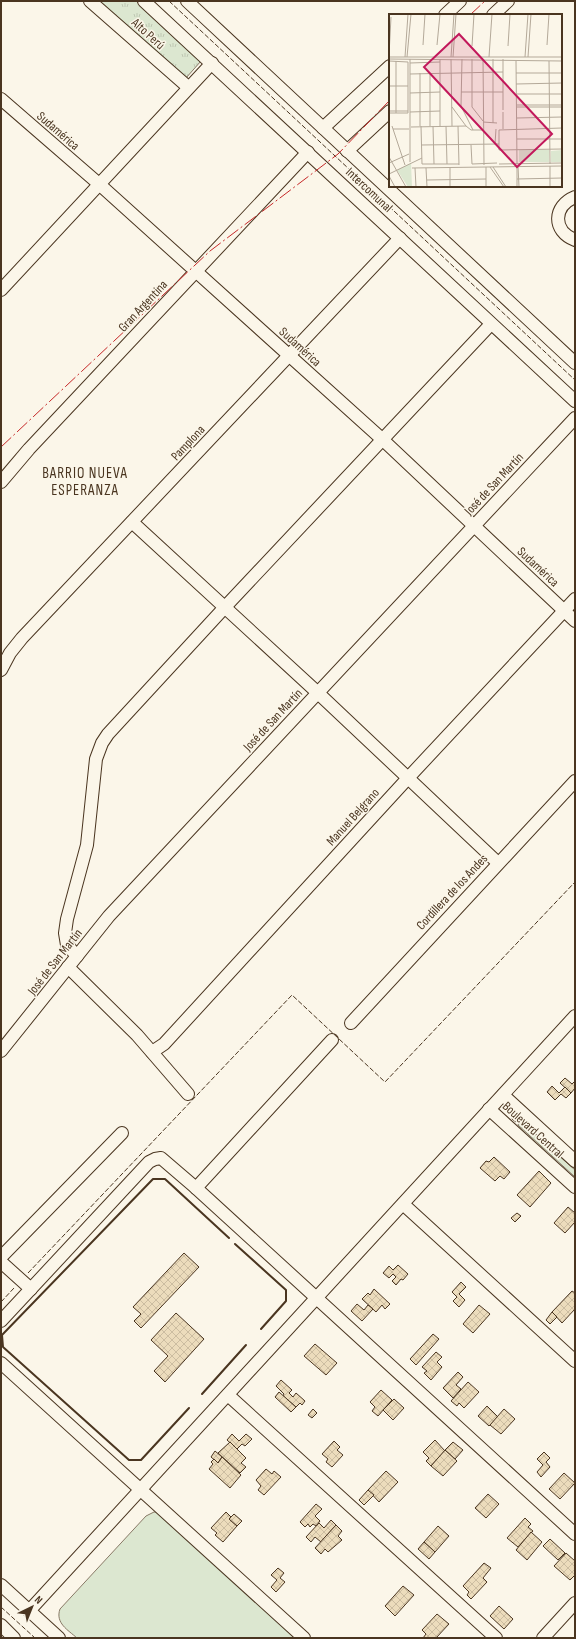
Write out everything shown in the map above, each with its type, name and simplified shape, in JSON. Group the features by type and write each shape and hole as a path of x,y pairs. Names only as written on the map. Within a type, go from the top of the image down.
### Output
{"street":[{"name":"Alto Perú","path":"90,1 188,87"},
{"name":"Intercomunal","path":"144,1 575,401"},
{"path":"186,1 575,363"},
{"path":"446,14 460,1"},
{"path":"494,14 508,1"},
{"path":"1,290 188,87 212,63"},
{"path":"323,128 389,67"},
{"name":"Sudamérica","path":"2,102 99,184 383,440 575,621"},
{"path":"347,151 389,111"},
{"name":"Gran Argentina","path":"1,482 29,449 308,152"},
{"path":"575,197 569,199 563,204 559,211 558,218 559,226 563,232 568,237 575,240"},
{"name":"Pamplona","path":"1,670 10,653 22,638 400,238"},
{"path":"77,956 67,945 65,933 67,919 87,845 96,759 102,743 108,734 225,607 491,324"},
{"name":"José de San Martín","path":"1,1051 109,916 575,418"},
{"path":"132,522 318,693 498,863"},
{"name":"Manuel Belgrano","path":"152,1052 164,1044 408,778 575,599"},
{"name":"Cordillera de los Andes","path":"351,1023 575,781"},
{"path":"68,967 138,1035 188,1094"},
{"path":"30,1611 575,1016"},
{"path":"1,1032 10,1041"},
{"path":"196,1188 332,1040"},
{"name":"Boulevard Central","path":"503,1095 575,1161"},
{"name":"Boulevard Central","path":"489,1109 575,1187"},
{"path":"1,1257 122,1133"},
{"path":"1,1322 149,1162 155,1158 161,1158 196,1188 575,1534"},
{"path":"403,1204 575,1361"},
{"path":"1,1262 31,1289"},
{"path":"1,1362 304,1638"},
{"path":"228,1395 496,1638"},
{"path":"1,1585 59,1638"},
{"path":"543,1638 575,1603"},
{"path":"2,1629 14,1638"}],"green space":[{"path":"97,1 136,1 201,61 186,78"},
{"path":"520,1121 575,1170 575,1177 518,1125"},
{"path":"157,1512 297,1638 77,1638 66,1629 59,1618 60,1609 146,1516"}],"building":[{"path":"565,1078 572,1084 575,1081 575,1088 571,1093 560,1083"},
{"path":"552,1086 559,1093 565,1087 571,1093 566,1098 561,1094 555,1100 547,1092"},
{"path":"514,1116 518,1120 516,1122 512,1119"},
{"path":"494,1157 510,1172 504,1179 500,1176 495,1181 480,1168 486,1161 489,1162"},
{"path":"539,1171 551,1183 530,1207 517,1195"},
{"path":"568,1207 575,1213 575,1222 565,1233 554,1223"},
{"path":"517,1213 521,1216 515,1222 511,1218"},
{"path":"184,1253 199,1267 141,1328 134,1321 141,1314 133,1307"},
{"path":"398,1265 408,1274 396,1285 392,1281 396,1277 393,1274 389,1278 383,1273 389,1266 393,1270"},
{"path":"461,1282 466,1287 459,1294 465,1300 459,1307 453,1301 457,1297 452,1292"},
{"path":"374,1289 390,1304 385,1309 382,1305 376,1312 362,1299 368,1293 370,1295"},
{"path":"572,1291 575,1293 575,1309 562,1323 552,1312"},
{"path":"357,1304 364,1310 368,1305 373,1309 362,1321 351,1311"},
{"path":"479,1305 490,1314 473,1333 463,1324"},
{"path":"552,1312 557,1317 550,1324 546,1320"},
{"path":"176,1313 204,1339 165,1382 154,1371 168,1356 151,1340"},
{"path":"433,1334 439,1339 416,1365 410,1359"},
{"path":"315,1344 337,1363 326,1375 304,1356"},
{"path":"436,1352 442,1357 437,1362 442,1367 431,1380 424,1373 427,1371 422,1367"},
{"path":"458,1372 463,1377 456,1385 461,1389 453,1398 443,1388"},
{"path":"281,1380 292,1390 289,1393 293,1397 296,1393 305,1401 302,1405 300,1403 296,1407 283,1396 284,1394 276,1386"},
{"path":"468,1382 479,1392 464,1408 459,1403 457,1406 451,1401"},
{"path":"381,1390 392,1400 378,1416 372,1411 375,1407 370,1402"},
{"path":"279,1392 296,1407 291,1412 275,1397"},
{"path":"394,1399 404,1408 393,1420 383,1410"},
{"path":"487,1406 498,1417 489,1426 478,1416"},
{"path":"313,1409 317,1413 312,1418 308,1415"},
{"path":"504,1409 515,1419 501,1434 490,1425"},
{"path":"232,1434 239,1441 246,1434 252,1439 245,1446 242,1444 237,1449 227,1440"},
{"path":"435,1440 445,1451 431,1466 426,1461 429,1458 423,1452"},
{"path":"334,1441 340,1447 337,1450 343,1455 332,1467 326,1462 328,1459 322,1454"},
{"path":"230,1442 246,1458 241,1463 246,1467 240,1473 218,1453"},
{"path":"453,1442 463,1450 455,1459 445,1450"},
{"path":"445,1450 457,1461 443,1476 431,1466"},
{"path":"215,1451 222,1457 218,1463 211,1457"},
{"path":"544,1452 550,1458 546,1462 550,1467 541,1477 537,1472 543,1465 537,1459"},
{"path":"222,1457 241,1475 230,1488 209,1469 213,1464 211,1462 214,1459 218,1463"},
{"path":"266,1469 272,1474 274,1471 281,1477 264,1495 258,1490 261,1486 256,1480"},
{"path":"386,1471 398,1482 379,1502 368,1490"},
{"path":"564,1473 575,1483 560,1499 549,1489"},
{"path":"368,1490 374,1495 364,1505 359,1500"},
{"path":"488,1494 499,1504 486,1518 475,1508"},
{"path":"316,1504 322,1509 315,1516 320,1521 316,1526 313,1524 310,1527 308,1524 305,1527 300,1522"},
{"path":"226,1512 231,1517 229,1519 237,1526 223,1542 215,1535 217,1533 211,1528"},
{"path":"234,1514 242,1521 237,1526 229,1519"},
{"path":"525,1518 531,1524 528,1527 533,1531 518,1547 507,1538"},
{"path":"331,1520 336,1525 321,1542 315,1537 311,1542 306,1537 319,1523 324,1528"},
{"path":"336,1525 342,1531 338,1536 342,1540 328,1552 325,1549 321,1554 315,1548"},
{"path":"438,1526 449,1536 435,1552 424,1542"},
{"path":"531,1532 542,1542 527,1560 516,1550"},
{"path":"550,1539 565,1553 558,1560 543,1546"},
{"path":"424,1542 435,1552 429,1559 418,1549"},
{"path":"566,1553 575,1561 575,1575 570,1580 554,1566"},
{"path":"484,1563 491,1568 483,1578 487,1582 471,1599 467,1595 469,1592 463,1586"},
{"path":"278,1568 284,1573 280,1578 285,1582 276,1592 271,1587 277,1580 271,1575"},
{"path":"403,1586 414,1595 395,1616 385,1606"},
{"path":"499,1606 513,1619 504,1629 490,1616"},
{"path":"437,1614 449,1624 436,1638 423,1638 426,1634 422,1630"}],"fence":[{"path":"169,1 575,380"},
{"path":"28,1273 292,995 385,1082 575,882"},
{"path":"1,1302 14,1288"},
{"path":"1,1607 35,1638"}],"wall":[{"path":"189,1408 141,1460 129,1460 3,1347 2,1335 153,1179 165,1179 229,1238"},
{"path":"235,1244 286,1290 286,1301 261,1329"},
{"path":"202,1394 246,1345"}],"power":[{"path":"471,14 485,1"},
{"path":"1,447 210,251 338,154 389,101"}],"district":[{"name":"BARRIO NUEVA ESPERANZA","path":"85,482"}]}
